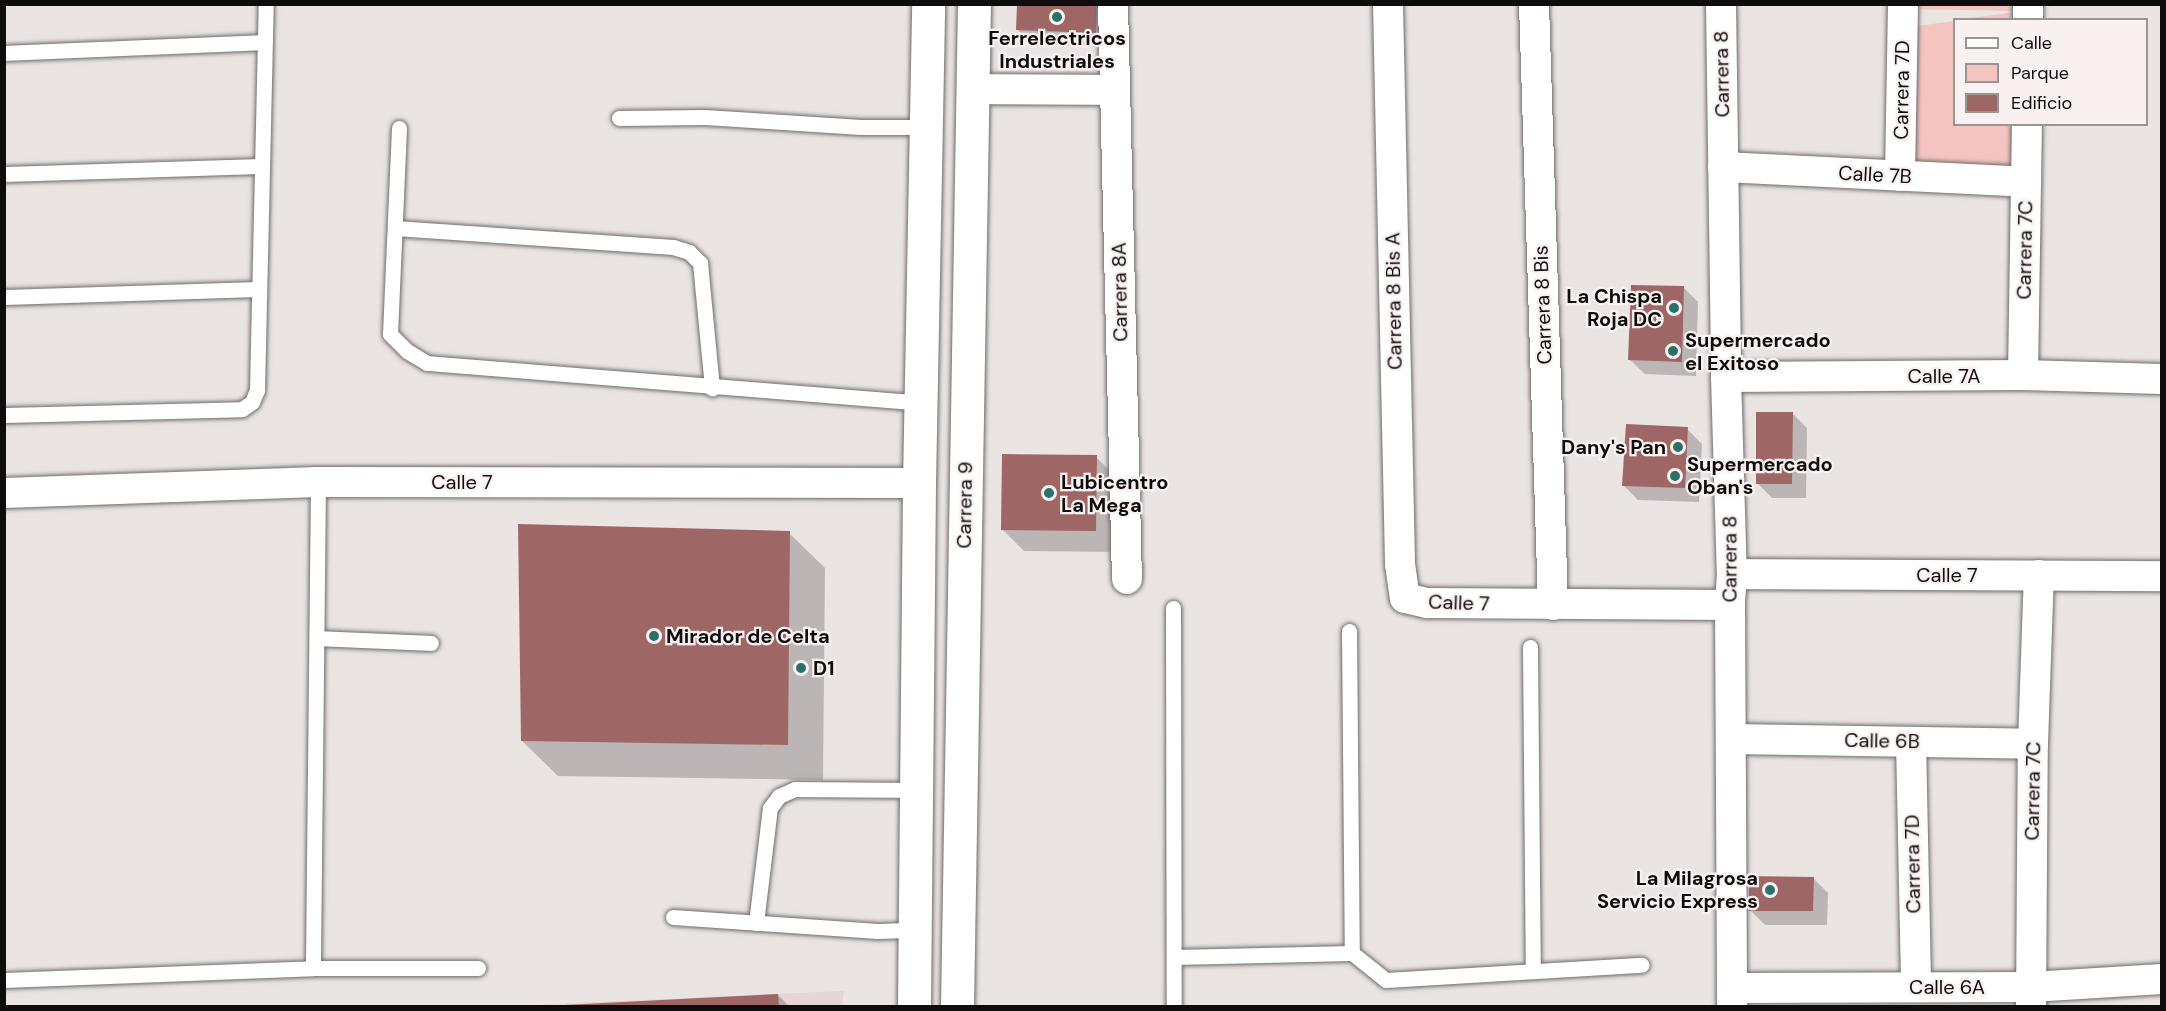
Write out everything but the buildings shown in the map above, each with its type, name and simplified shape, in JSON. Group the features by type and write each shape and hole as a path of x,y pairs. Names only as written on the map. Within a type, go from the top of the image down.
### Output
{"main road":[{"path":"908,1001 914,930 920,403 928,4"},
{"name":"Carrera 9","path":"957,1006 974,4"}],"street":[{"name":"Carrera 8A","path":"1113,4 1127,579"},
{"name":"Carrera 8 Bis A","path":"1388,4 1400,564 1405,598"},
{"name":"Carrera 8 Bis","path":"1534,4 1553,605"},
{"name":"Carrera 8","path":"1721,4 1726,377 1732,574 1730,605 1732,997"},
{"name":"Carrera 7D","path":"1900,176 1903,4"},
{"path":"972,89 1115,90"},
{"name":"Carrera 7C","path":"2023,375 2027,126"},
{"name":"Calle 7B","path":"1723,167 2026,182"},
{"name":"Calle 7A","path":"1726,377 2023,375 2162,379"},
{"name":"Calle 7","path":"4,493 318,482 919,483"},
{"name":"Calle 7","path":"1732,574 2162,576"},
{"name":"Carrera 7C","path":"2031,997 2033,744 2039,575"},
{"name":"Calle 7","path":"1405,598 1427,603 1730,605"},
{"name":"Calle 6B","path":"1731,738 2033,744"},
{"name":"Carrera 7D","path":"1911,742 1916,987"},
{"name":"Calle 6A","path":"1732,997 1916,987 2031,997 2162,979"}],"lane":[{"path":"4,415 242,409 252,402 257,390 266,4"},
{"path":"4,52 265,42"},
{"path":"619,118 705,117 861,127 926,127"},
{"path":"399,128 390,334 407,351 427,363 920,403"},
{"path":"4,174 261,166"},
{"path":"395,228 673,247 689,252 700,263 712,387"},
{"path":"4,297 258,289"},
{"path":"313,968 318,482"},
{"path":"1173,608 1174,1006"},
{"path":"1349,631 1352,953"},
{"path":"317,638 431,643"},
{"path":"1530,647 1533,971"},
{"path":"756,923 770,808 779,796 795,789 916,790"},
{"path":"673,917 878,931 914,930"},
{"path":"1174,957 1352,953 1386,980 1642,965"},
{"path":"4,980 313,968 478,968"}],"shaded area":[{"path":"844,991 842,1006 509,1006 778,994"}],"green space":[{"path":"1903,4 2027,5 2028,18 1971,18 2022,11 1903,9"},
{"path":"1953,21 1953,126 2027,126 2026,182 1901,176 1903,28"}],"place":[{"name":"Ferrelectricos Industriales","path":"1057,17"},
{"name":"La Chispa Roja DC","path":"1674,308"},
{"name":"Supermercado el Exitoso","path":"1673,351"},
{"name":"Dany's Pan","path":"1678,447"},
{"name":"Supermercado Oban's","path":"1675,476"},
{"name":"Lubicentro La Mega","path":"1049,493"},
{"name":"Mirador de Celta","path":"654,636"},
{"name":"D1","path":"801,668"},
{"name":"La Milagrosa Servicio Express","path":"1770,890"}]}
